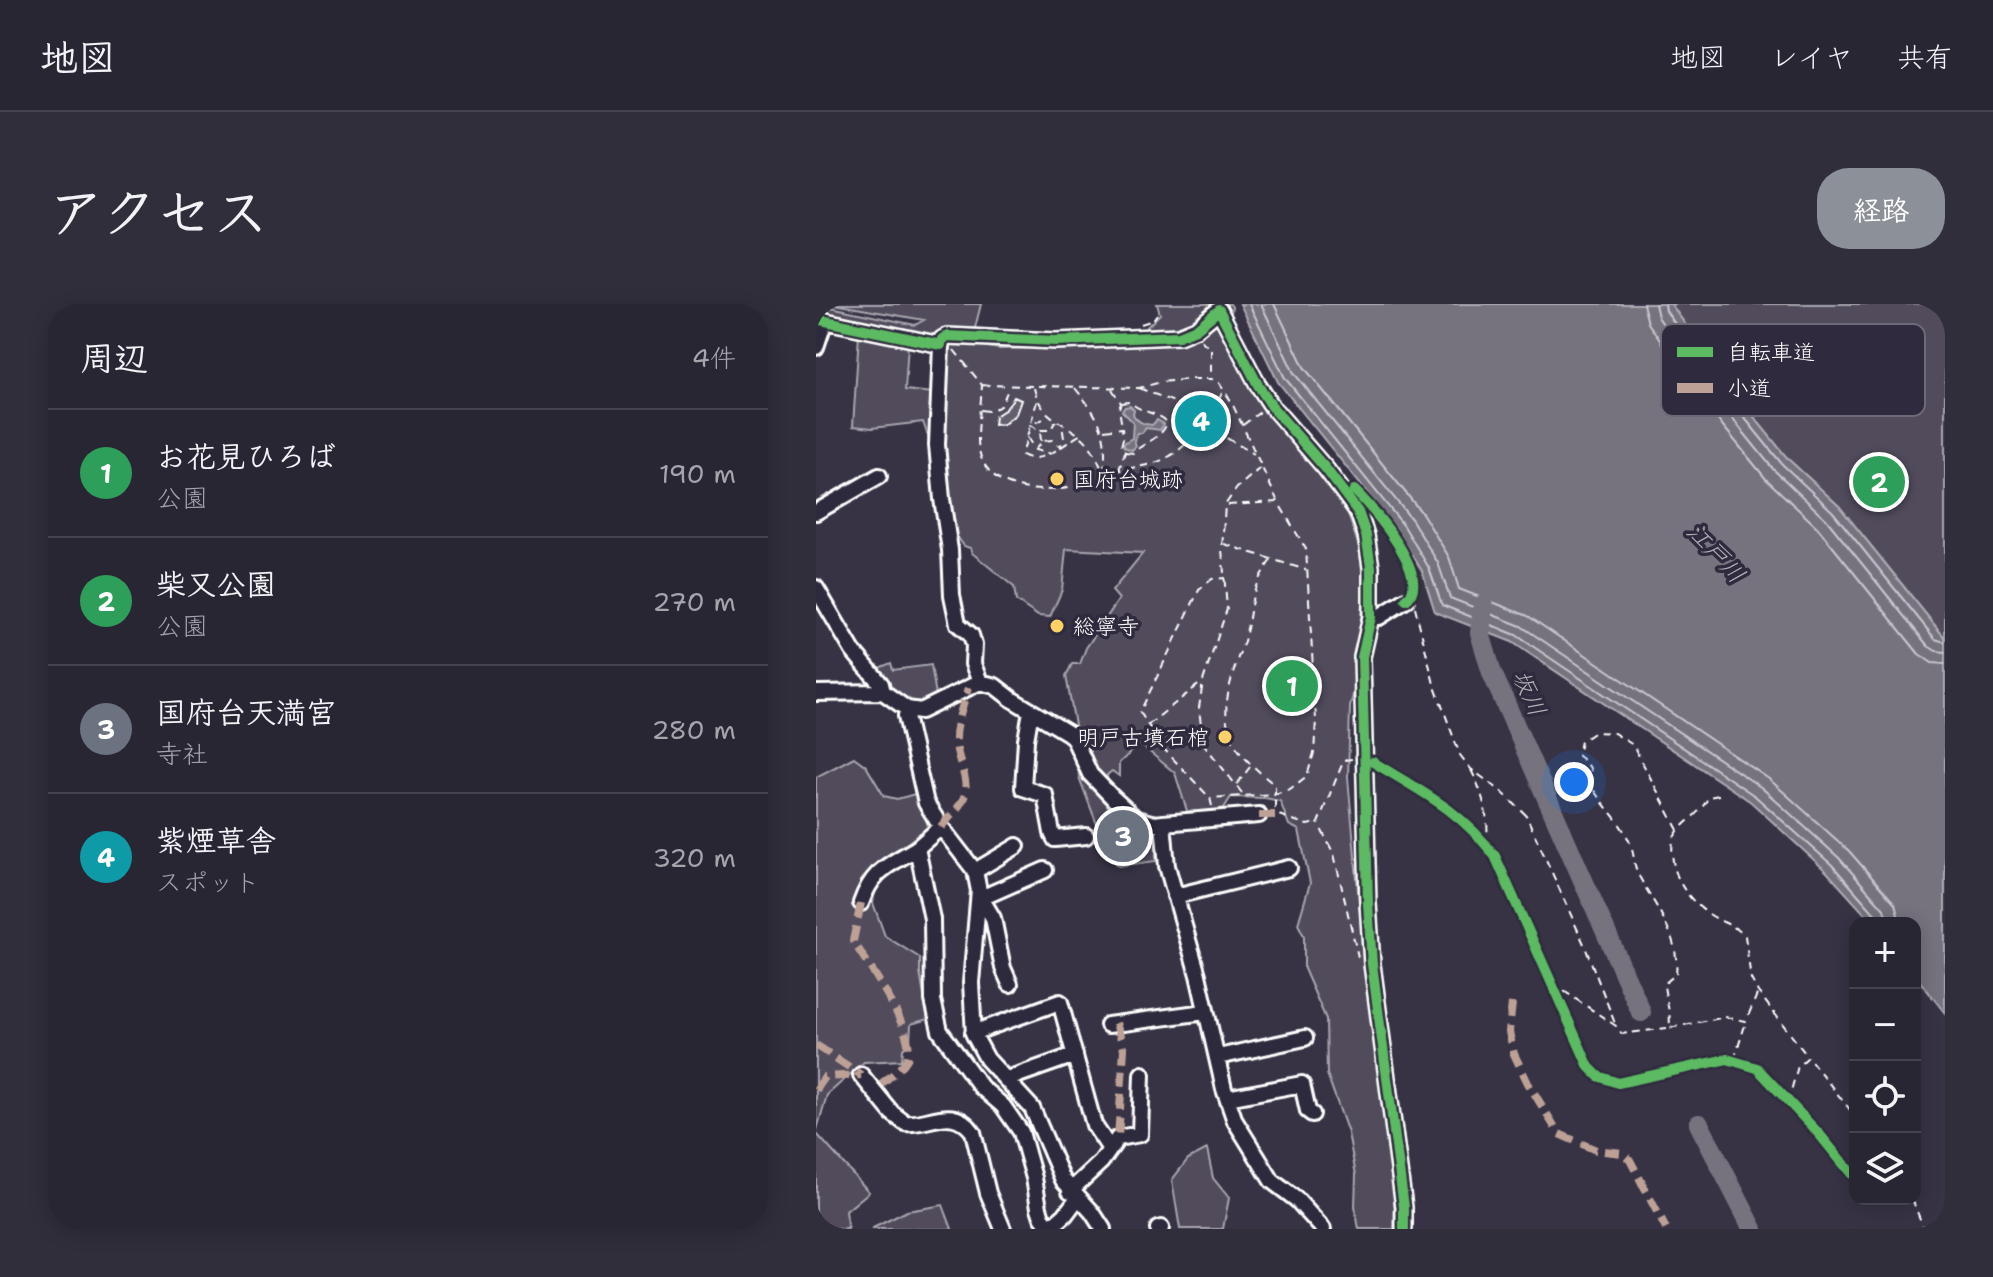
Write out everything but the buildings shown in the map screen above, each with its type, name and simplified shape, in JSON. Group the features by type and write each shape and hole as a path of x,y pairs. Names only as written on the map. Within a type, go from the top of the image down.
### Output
{"street":[{"path":"980,682 973,664 971,635 958,624 952,595 950,550 937,445 942,339 947,336 1056,341 1179,336 1193,331 1219,310 1243,360 1271,404 1326,469 1363,521 1371,567 1371,617 1362,657 1368,903 1374,976 1404,1207 1404,1229"},
{"path":"816,347 820,320 941,345"},
{"path":"816,512 879,476"},
{"path":"816,588 853,651 881,684 883,692"},
{"path":"1371,617 1379,617 1408,598"},
{"path":"816,693 883,692 907,709 928,710 980,682 995,686 1073,737 1090,774 1129,813 1144,822 1259,815"},
{"path":"907,709 926,803 975,871 980,894 993,918 1003,968 1010,984"},
{"path":"1031,711 1023,788 1045,795 1055,839 1086,836"},
{"path":"1163,823 1167,866 1198,975 1227,1098 1241,1133 1272,1181 1297,1200 1323,1229"},
{"path":"861,903 874,876 917,848 941,827"},
{"path":"975,871 1017,846"},
{"path":"917,848 932,919 934,1015 948,1046 969,1073 1003,1106 1021,1132 1039,1208 1050,1229 1065,1215 1074,1195 1118,1138 1140,1134 1142,1074"},
{"path":"1175,896 1289,868"},
{"path":"980,894 1045,870"},
{"path":"980,894 971,983 973,1033 987,1059 1037,1116 1058,1173 1103,1229"},
{"path":"973,1033 1060,1002 1094,1125 1110,1149"},
{"path":"1108,1025 1205,1012"},
{"path":"1218,1057 1305,1038"},
{"path":"1007,1079 1075,1055"},
{"path":"969,1073 987,1059"},
{"path":"861,1075 892,1113 905,1123 939,1116 956,1119 969,1126 988,1193 1003,1229"},
{"path":"1227,1098 1302,1084 1308,1111 1312,1114"}],"path":[{"path":"1193,331 1211,350 1212,379"},
{"path":"941,345 951,346 982,385 978,442 983,463 1000,481 1023,489 1050,491 1082,485 1104,473 1136,469 1170,457 1193,435 1204,430 1224,390"},
{"path":"982,385 1139,388 1161,382 1212,379 1224,390 1278,502 1306,549 1316,720 1314,753 1307,776 1290,789 1275,794 1210,798"},
{"path":"980,410 990,411 1001,406 1009,386"},
{"path":"1034,386 1037,401 1049,416 1080,435 1095,453 1104,473"},
{"path":"1075,387 1094,410 1104,430 1104,473"},
{"path":"1112,388 1121,403 1121,447 1125,452 1133,453 1162,433 1167,422 1130,402 1121,403"},
{"path":"1139,388 1174,402 1204,430 1225,437 1255,454"},
{"path":"1037,401 1022,455 1035,459 1080,435"},
{"path":"1242,425 1271,404"},
{"path":"1030,425 1049,416"},
{"path":"1056,421 1050,430 1052,440 1060,447"},
{"path":"1060,447 1064,438 1061,424"},
{"path":"1030,425 1040,431"},
{"path":"1042,441 1038,435 1040,431 1045,428 1050,430"},
{"path":"1104,430 1122,428"},
{"path":"1027,436 1035,450 1050,453"},
{"path":"1035,450 1042,441 1052,440"},
{"path":"1118,471 1125,452"},
{"path":"1243,794 1203,743 1199,708 1203,681 1227,609 1223,544 1225,505 1237,488 1261,467"},
{"path":"1365,501 1410,567 1414,581 1408,598 1460,755 1471,769 1511,799 1526,815 1584,944 1616,1026 1627,1035 1725,1017 1746,1021"},
{"path":"1225,505 1278,502"},
{"path":"1223,544 1307,570"},
{"path":"1271,560 1253,589 1244,641 1228,692 1224,722 1236,749 1275,785 1277,814 1307,825 1318,823"},
{"path":"1215,818 1210,798 1161,746 1140,712 1199,590 1212,579 1226,578"},
{"path":"1147,726 1203,681"},
{"path":"1669,1028 1670,1011 1664,984 1676,974 1674,942 1636,872 1631,845 1621,823 1595,792 1593,772 1588,763 1578,756 1581,741 1595,732 1614,733 1633,745 1678,830"},
{"path":"1357,759 1344,760 1318,823 1334,854 1356,954 1374,976"},
{"path":"1237,785 1251,766"},
{"path":"1471,769 1481,794 1489,831 1486,844"},
{"path":"1719,795 1708,797 1700,811 1678,830 1673,841 1679,880 1693,902 1745,936 1749,971 1758,992 1849,1108"},
{"path":"1477,833 1495,856"},
{"path":"1546,970 1558,997"},
{"path":"1552,983 1616,1026"},
{"path":"1748,1064 1731,1059 1758,992"},
{"path":"1788,1102 1798,1066 1808,1057"},
{"path":"1778,1091 1799,1113"},
{"path":"1914,1205 1924,1229"}],"shaded area":[{"path":"816,304 915,325 924,320 833,304 981,304 971,344 999,349 1145,345 1144,330 1160,314 1157,304 1230,304 1232,307 1230,320 1278,423 1346,508 1361,553 1363,590 1356,682 1350,707 1348,777 1366,981 1395,1171 1394,1229 1359,1229 1355,1207 1356,1175 1348,1133 1327,1074 1326,1019 1304,969 1304,936 1298,924 1310,883 1299,830 1289,825 1280,801 1231,797 1224,808 1203,814 1187,811 1175,773 1140,744 1119,763 1119,776 1112,771 1107,775 1109,803 1131,821 1156,833 1156,861 1119,866 1109,856 1079,777 1075,725 1066,676 1072,664 1080,664 1086,648 1119,599 1112,591 1143,553 1066,549 1062,590 1050,617 1038,616 1016,601 1014,587 964,546 954,532 946,487 923,422 872,428 853,426 859,334 816,324","holes":["908,343 937,351 933,393 905,390"]},
{"path":"1671,304 1945,304 1945,638 1839,506 1788,459 1753,416 1925,416 1925,324 1685,324"},
{"path":"891,663 893,670 931,665 937,701 916,704 901,698 874,670"},
{"path":"854,757 866,766 884,796 897,799 919,793 928,827 893,854 878,874 873,903 885,936 920,958 928,1019 911,1024 910,1042 903,1049 902,1060 864,1062 827,1095 816,1133 816,777"},
{"path":"816,1133 869,1192 846,1211 848,1229 816,1229"},
{"path":"1207,1149 1213,1178 1229,1198 1223,1229 1180,1229 1172,1180 1188,1159"},
{"path":"943,1205 952,1229 871,1229 907,1211"}],"water":[{"name":"江戸川","path":"1240,304 1671,304 1685,324 1661,324 1661,416 1753,416 1788,459 1839,506 1945,638 1945,1013 1921,983 1921,917 1868,917 1826,871 1751,802 1512,642 1435,612 1422,571 1397,530 1278,382"},
{"path":"1130,406 1141,422 1152,425 1157,420 1164,424 1160,430 1146,428 1142,433 1137,433 1134,440 1136,446 1132,450 1124,447 1124,443 1132,438 1133,422 1122,411"}],"waterway":[{"name":"坂川","path":"1483,605 1480,633 1492,673 1641,1012"},
{"name":"坂川","path":"1699,1124 1753,1229"}],"marked path":[{"path":"941,827 964,797 964,777 956,736 968,688"},
{"path":"1259,815 1279,815"},
{"path":"861,903 853,941 899,1017 909,1048 904,1063 875,1089"},
{"path":"1512,1003 1509,1032 1514,1054 1559,1134 1596,1150 1622,1153 1630,1160 1666,1229"},
{"path":"1116,1023 1124,1049 1118,1138"},
{"path":"816,1045 861,1075"},
{"path":"816,1090 825,1077 861,1075"}],"cycle path":[{"path":"816,319 941,345 942,339 947,336 1056,341 1179,336 1196,329 1219,310 1273,408 1326,469 1358,512 1366,535 1371,567 1371,617 1362,657 1368,903 1372,964 1404,1207 1404,1229"},
{"path":"1354,490 1386,526 1407,560 1413,590 1406,600"},
{"path":"1373,762 1453,814 1495,856 1589,1067 1598,1076 1618,1083 1727,1059 1757,1068 1849,1171"}],"place":[{"name":"紫煙草舎","path":"1201,421"},
{"name":"国府台城跡","path":"1057,479"},
{"name":"柴又公園","path":"1879,482"},
{"name":"総寧寺","path":"1057,626"},
{"name":"お花見ひろば","path":"1292,686"},
{"name":"明戸古墳石棺","path":"1225,737"},
{"name":"国府台天満宮","path":"1123,836"}]}
